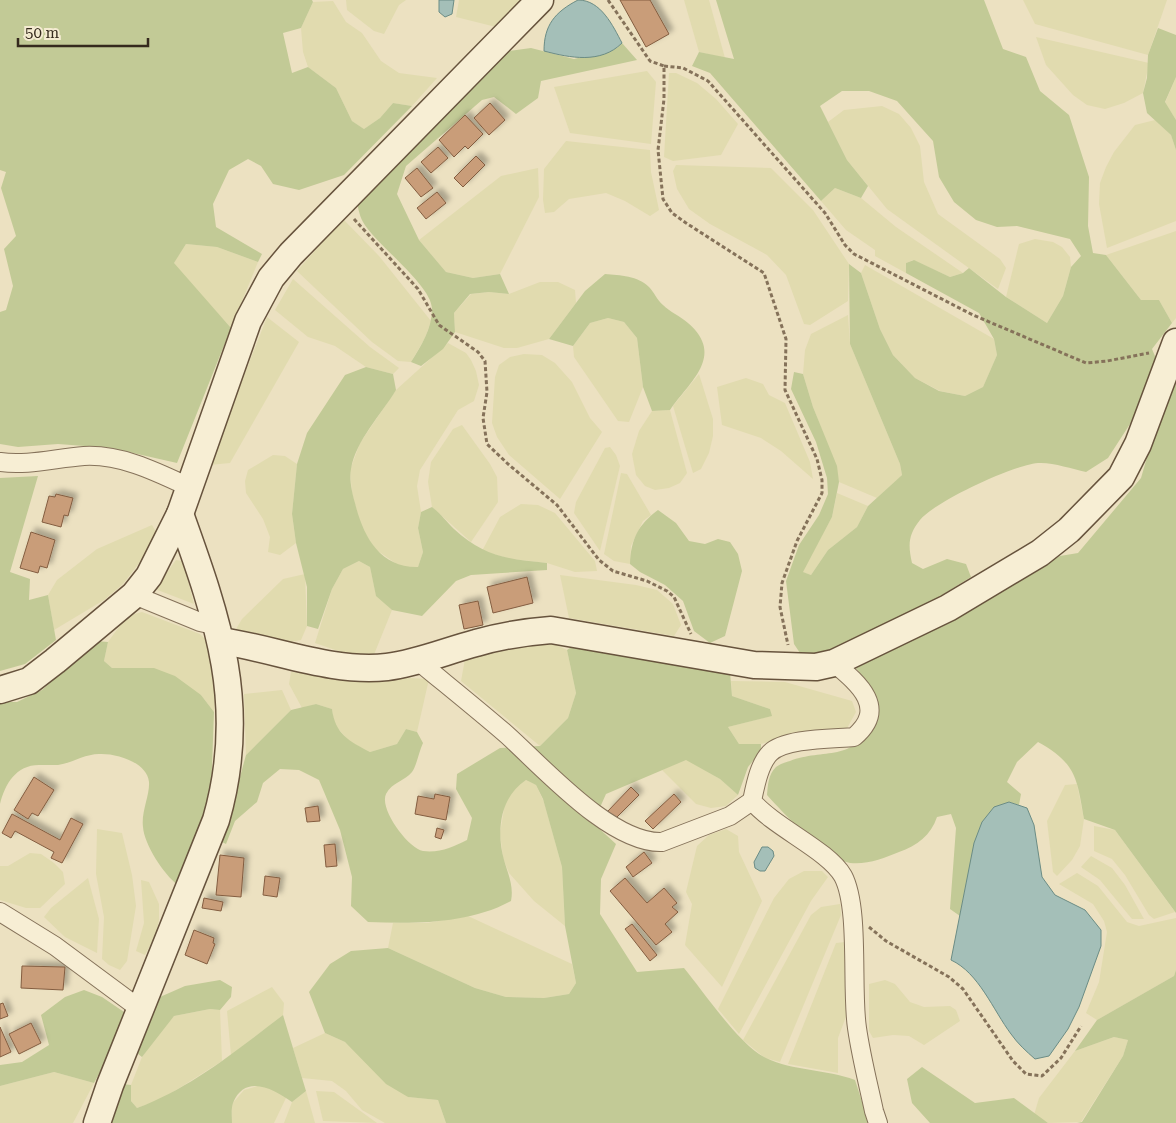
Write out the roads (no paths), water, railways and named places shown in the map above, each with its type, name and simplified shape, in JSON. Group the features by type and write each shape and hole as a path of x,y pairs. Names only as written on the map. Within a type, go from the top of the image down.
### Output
{"street":[{"path":"0,690 29,681 134,595 162,553 180,514 248,321 271,278 291,254 540,0"},
{"path":"134,595 220,633 356,668 387,667 418,661 484,641 551,630 754,665 793,668 816,667 834,663 948,608 1040,553 1069,530 1121,477 1138,444 1175,344"},
{"path":"0,462 12,464 85,456 106,456 125,461 189,487"},
{"path":"97,1123 140,1009 216,820 228,765 230,718 220,633 180,514"},
{"path":"418,661 505,733 595,814 633,836 653,842 662,842 730,816 752,801 761,769 770,753 792,743 854,738 862,731 870,711 869,700 852,677 834,663"},
{"path":"752,801 771,820 832,862 843,877 852,912 857,1027 878,1123"},
{"path":"0,912 55,946 140,1009"}],"water":[{"path":"439,0 454,0 452,14 445,17 439,12"},
{"path":"578,0 593,4 605,15 622,43 614,50 595,57 585,58 564,56 544,51 546,34 552,20 563,9"},
{"path":"1009,802 1027,808 1034,825 1042,877 1055,895 1085,910 1101,930 1101,946 1079,1007 1068,1029 1049,1056 1035,1059 1014,1038 978,983 961,966 951,960 974,843 982,822 994,807"},
{"path":"762,847 768,847 773,851 774,856 765,871 755,868 754,862"}]}
